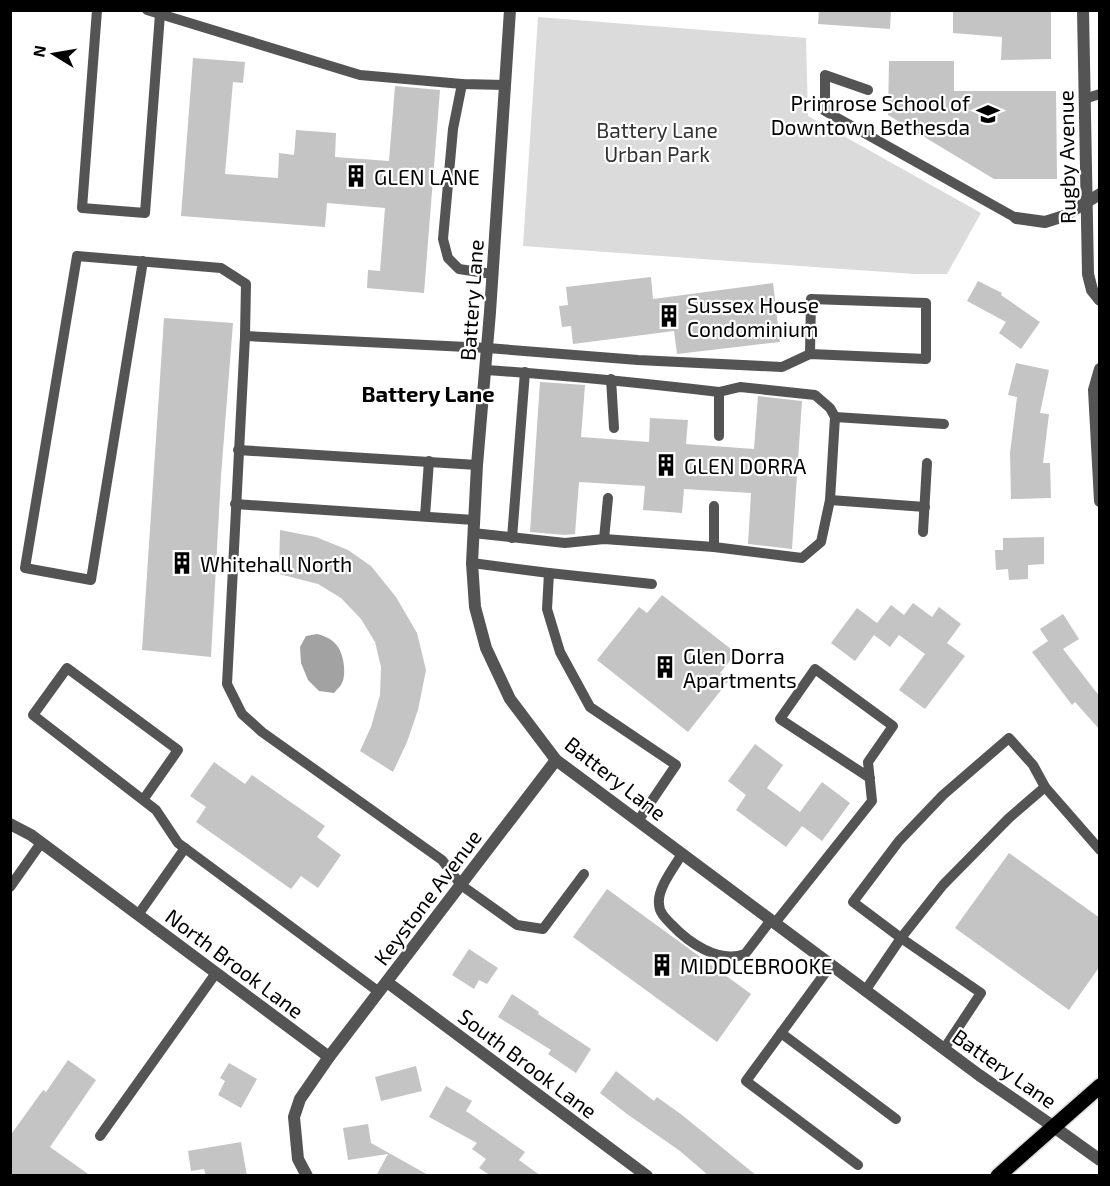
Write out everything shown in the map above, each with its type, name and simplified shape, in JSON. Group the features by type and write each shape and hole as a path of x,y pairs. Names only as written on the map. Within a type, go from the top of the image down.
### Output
{"main road":[{"path":"998,1176 1100,1086"}],"street":[{"name":"Battery Lane","path":"510,10 472,563 476,607 486,648 510,699 556,760 979,1075 1100,1160"},
{"name":"Rugby Avenue","path":"1083,10 1088,274 1092,290 1100,300"},
{"path":"1016,218 1045,222 1064,216 1100,194"},
{"path":"1100,369 1094,390 1100,501"},
{"name":"Keystone Avenue","path":"329,1057 556,760"},
{"name":"North Brook Lane","path":"10,824 41,843 329,1057"},
{"name":"South Brook Lane","path":"383,987 647,1176"},
{"path":"307,1176 298,1159 294,1117 300,1099 329,1057"}],"lane":[{"path":"97,10 82,208 145,213 160,14"},
{"path":"147,10 360,75 462,84 505,85"},
{"path":"868,90 825,75 825,111 1016,218"},
{"path":"462,84 453,129 442,239 448,258 459,269 492,274"},
{"path":"1084,99 1100,94"},
{"path":"144,261 91,580 26,568 77,256 144,261 221,268 246,284 227,684 242,714 262,732 442,861 461,885 517,925 543,929 584,874"},
{"path":"245,336 487,348 638,360 782,367 810,354 926,359 927,303 811,299 810,354"},
{"path":"473,533 565,543 604,539 714,547 802,558 821,542 830,500 835,417 830,408 815,395 740,387 719,392 610,379 485,370"},
{"path":"512,538 525,372"},
{"path":"610,379 614,428"},
{"path":"719,392 719,436"},
{"path":"835,417 944,424"},
{"path":"238,450 477,465"},
{"path":"425,516 429,462"},
{"path":"923,532 927,463"},
{"path":"604,539 608,498"},
{"path":"830,500 925,507"},
{"path":"235,504 474,520"},
{"path":"714,506 714,547"},
{"path":"472,563 652,584"},
{"path":"549,573 547,609 560,652 590,707 676,765 638,821"},
{"path":"143,800 178,750 67,668 33,715 143,800 156,810 178,843 383,987"},
{"path":"682,854 663,886 658,906 663,916 679,932 701,948 729,957 739,956 745,954 872,801 870,778 868,762 893,726 815,669 780,719 870,778"},
{"path":"944,1049 981,993 853,902 899,840 943,795 1009,738 1034,765 1045,787 1100,850"},
{"path":"866,991 901,938 943,885 1009,818 1045,787"},
{"path":"10,887 41,843"},
{"path":"138,915 185,848"},
{"path":"831,965 746,1081 858,1165"},
{"path":"100,1136 216,973"},
{"path":"781,1033 896,1119"}],"green space":[{"name":"Battery Lane Urban Park","path":"538,17 806,38 808,116 981,213 947,274 915,274 523,246"}],"shaded area":[{"path":"317,634 334,642 342,655 344,677 334,693 319,691 308,680 301,663 300,647 306,636"}],"building":[{"path":"819,10 891,10 890,29 818,24"},
{"path":"953,10 1051,10 1051,59 1001,60 1002,37 953,33"},
{"name":"GLEN LANE","path":"193,58 245,62 243,83 233,82 225,174 278,178 279,153 294,155 296,130 336,133 335,157 389,161 395,86 440,90 424,293 367,288 368,270 380,271 385,208 327,203 325,227 181,216"},
{"path":"889,61 954,61 954,91 1056,91 1057,179 994,179 888,115"},
{"name":"Sussex House Condominium","path":"651,277 653,299 773,283 780,342 677,354 674,331 573,344 571,326 562,327 559,306 568,305 566,287"},
{"path":"978,281 1002,293 1001,295 1040,322 1021,349 999,333 1006,322 967,301"},
{"name":"Whitehall North","path":"164,318 233,323 221,476 211,657 142,650"},
{"path":"1016,363 1049,370 1040,413 1049,414 1043,463 1050,463 1051,498 1011,499 1010,453 1017,397 1008,395"},
{"name":"GLEN DORRA","path":"540,382 585,385 581,437 649,442 650,418 688,420 686,444 754,449 758,396 802,401 792,549 748,544 751,493 684,489 682,513 643,510 645,486 579,482 575,534 530,532"},
{"path":"280,530 316,537 348,550 371,566 396,597 417,633 426,670 418,710 393,772 360,751 371,727 380,695 381,667 375,642 361,619 341,598 318,584 279,574"},
{"path":"1044,537 1044,564 1028,565 1028,579 1009,580 1008,569 996,570 995,550 1003,550 1003,538"},
{"name":"Glen Dorra Apartments","path":"662,595 736,653 720,673 729,680 688,732 597,660 639,607 647,613"},
{"path":"913,603 932,617 939,607 961,624 947,643 965,656 925,709 899,690 925,654 899,635 890,647 874,635 855,661 831,643 857,608 877,623 891,605 904,615"},
{"path":"1063,614 1079,639 1063,649 1100,697 1100,730 1075,702 1072,705 1032,652 1048,641 1040,629"},
{"path":"755,744 783,765 767,788 800,812 822,782 850,803 822,841 802,826 786,847 736,810 746,795 728,781"},
{"path":"214,762 245,784 252,775 325,826 317,837 341,855 318,888 301,876 291,889 196,822 206,807 190,796"},
{"path":"1009,853 1100,918 1100,966 1069,1010 955,928"},
{"name":"MIDDLEBROOKE","path":"607,889 751,994 717,1042 573,937"},
{"path":"469,949 498,968 487,984 479,980 474,989 452,975"},
{"path":"512,994 591,1049 576,1073 548,1054 551,1050 498,1017"},
{"path":"68,1060 96,1080 50,1147 91,1176 10,1176 10,1136 43,1090 46,1092"},
{"path":"229,1063 257,1079 241,1108 218,1095 225,1081 220,1078"},
{"path":"416,1066 422,1091 381,1101 375,1077"},
{"path":"616,1071 654,1101 657,1097 682,1115 757,1176 709,1176 680,1151 600,1093"},
{"path":"446,1086 472,1101 466,1111 525,1152 519,1160 541,1176 491,1176 479,1168 486,1159 472,1149 477,1143 429,1117"},
{"path":"368,1124 371,1143 430,1176 376,1176 388,1154 348,1160 343,1128"},
{"path":"241,1142 247,1176 206,1176 204,1169 191,1171 188,1151"}],"place":[{"name":"Primrose School of Downtown Bethesda","path":"988,114"},
{"name":"GLEN LANE","path":"356,176"},
{"name":"Sussex House Condominium","path":"669,316"},
{"name":"GLEN DORRA","path":"666,465"},
{"name":"Whitehall North","path":"182,563"},
{"name":"Glen Dorra Apartments","path":"665,667"},
{"name":"MIDDLEBROOKE","path":"662,965"}],"district":[{"name":"Battery Lane","path":"428,393"}]}
